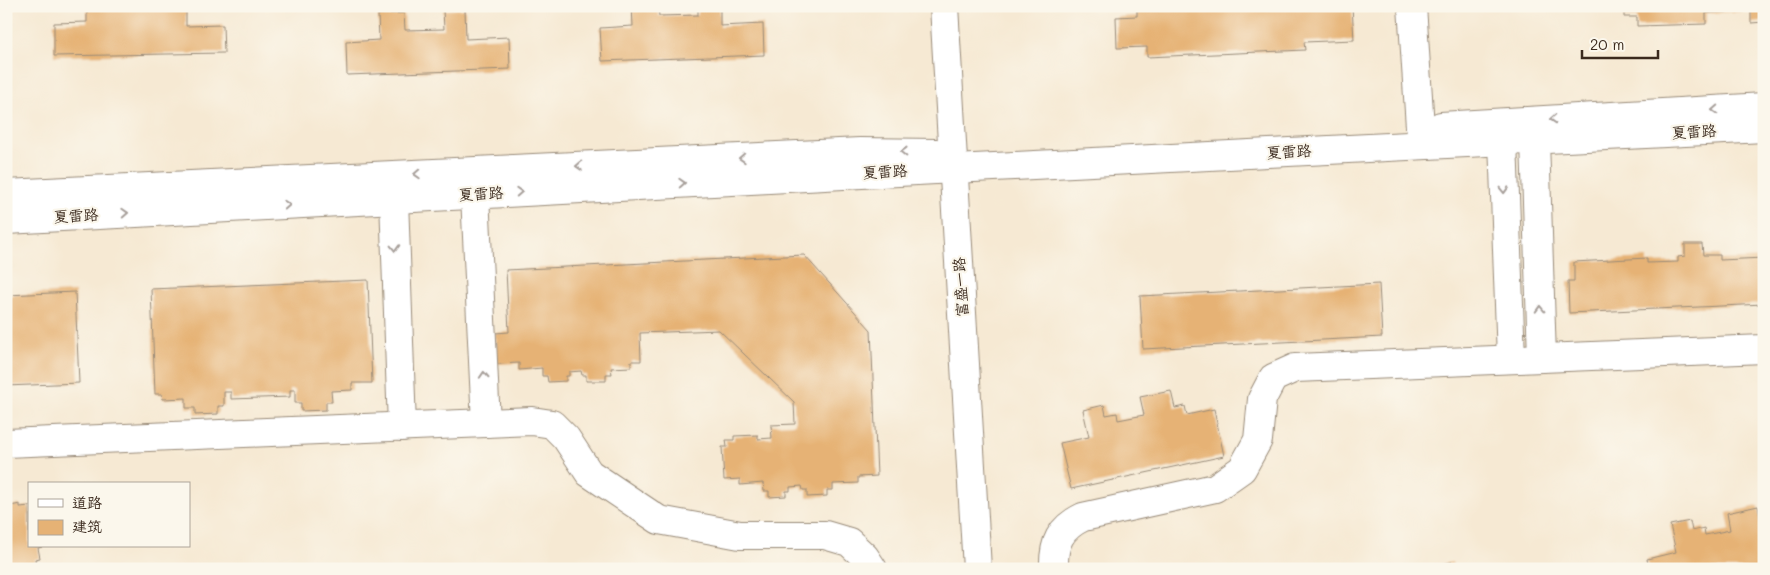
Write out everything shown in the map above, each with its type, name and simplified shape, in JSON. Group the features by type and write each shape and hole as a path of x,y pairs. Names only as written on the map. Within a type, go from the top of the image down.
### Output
{"street":[{"name":"富盛一路","path":"944,6 977,569"},
{"path":"1412,6 1420,127"},
{"name":"夏雷路","path":"6,220 475,194 1420,127 1764,107"},
{"name":"夏雷路","path":"6,194 850,152 953,161 1502,142 1764,128"},
{"path":"1534,140 1542,358"},
{"path":"1502,142 1510,359"},
{"path":"475,194 486,423"},
{"path":"394,199 402,427"},
{"path":"1054,569 1053,553 1060,535 1069,523 1083,516 1214,488 1242,469 1258,440 1262,399 1273,378 1295,368 1764,349"},
{"path":"6,444 486,423 532,422 552,424 566,438 589,473 659,520 740,535 825,535 849,542 865,557 873,569"}],"building":[{"path":"87,6 186,6 186,26 223,25 224,53 54,56 54,23 87,22"},
{"path":"632,6 658,6 659,16 698,15 698,6 720,6 720,26 763,24 764,55 602,61 600,28 633,26"},
{"path":"1352,6 1354,40 1304,42 1305,50 1147,57 1147,47 1117,48 1116,17 1137,16 1137,7"},
{"path":"1624,6 1764,6 1764,22 1751,23 1751,11 1706,13 1706,24 1637,26 1637,17 1624,17"},
{"path":"465,9 466,39 509,37 510,69 347,75 346,42 379,40 378,14 404,13 405,30 444,29 443,10"},
{"path":"1685,244 1702,244 1703,255 1720,255 1720,260 1764,258 1764,304 1569,313 1568,281 1574,281 1574,262 1647,258 1647,263 1678,262 1678,257 1685,256"},
{"path":"804,255 871,330 877,476 858,477 858,483 833,484 833,490 827,490 827,496 807,497 807,490 803,490 802,486 790,487 790,491 786,491 786,496 769,497 769,491 764,491 763,483 740,485 740,479 724,480 722,447 727,447 726,440 734,440 734,436 758,435 758,439 772,438 771,425 795,424 794,402 719,330 640,333 641,361 631,361 631,367 611,368 612,374 606,374 606,381 586,381 586,375 582,375 581,371 569,372 569,376 566,376 566,381 548,382 547,376 542,376 542,368 519,370 519,363 497,364 495,333 509,332 506,270"},
{"path":"368,280 372,383 352,383 352,390 331,391 332,402 326,402 326,410 301,411 301,403 295,403 295,390 290,390 290,397 231,399 231,392 224,392 224,406 218,406 218,414 195,415 195,408 186,408 186,398 163,399 162,394 155,394 151,289"},
{"path":"1379,284 1382,337 1143,349 1140,296"},
{"path":"75,292 79,383 6,386 6,295"},
{"path":"1171,391 1175,408 1185,406 1187,415 1214,409 1224,456 1071,489 1060,443 1089,437 1083,410 1104,405 1106,415 1117,413 1118,420 1144,415 1140,397"},
{"path":"20,504 20,507 28,506 28,548 38,548 40,558 35,559 36,567 11,569 10,563 6,564 6,507"},
{"path":"1758,506 1761,523 1764,523 1764,569 1649,569 1647,559 1676,552 1670,525 1690,521 1692,531 1704,528 1705,535 1730,530 1727,513"},
{"path":"1452,562 1454,569 1424,569 1424,568"}]}
